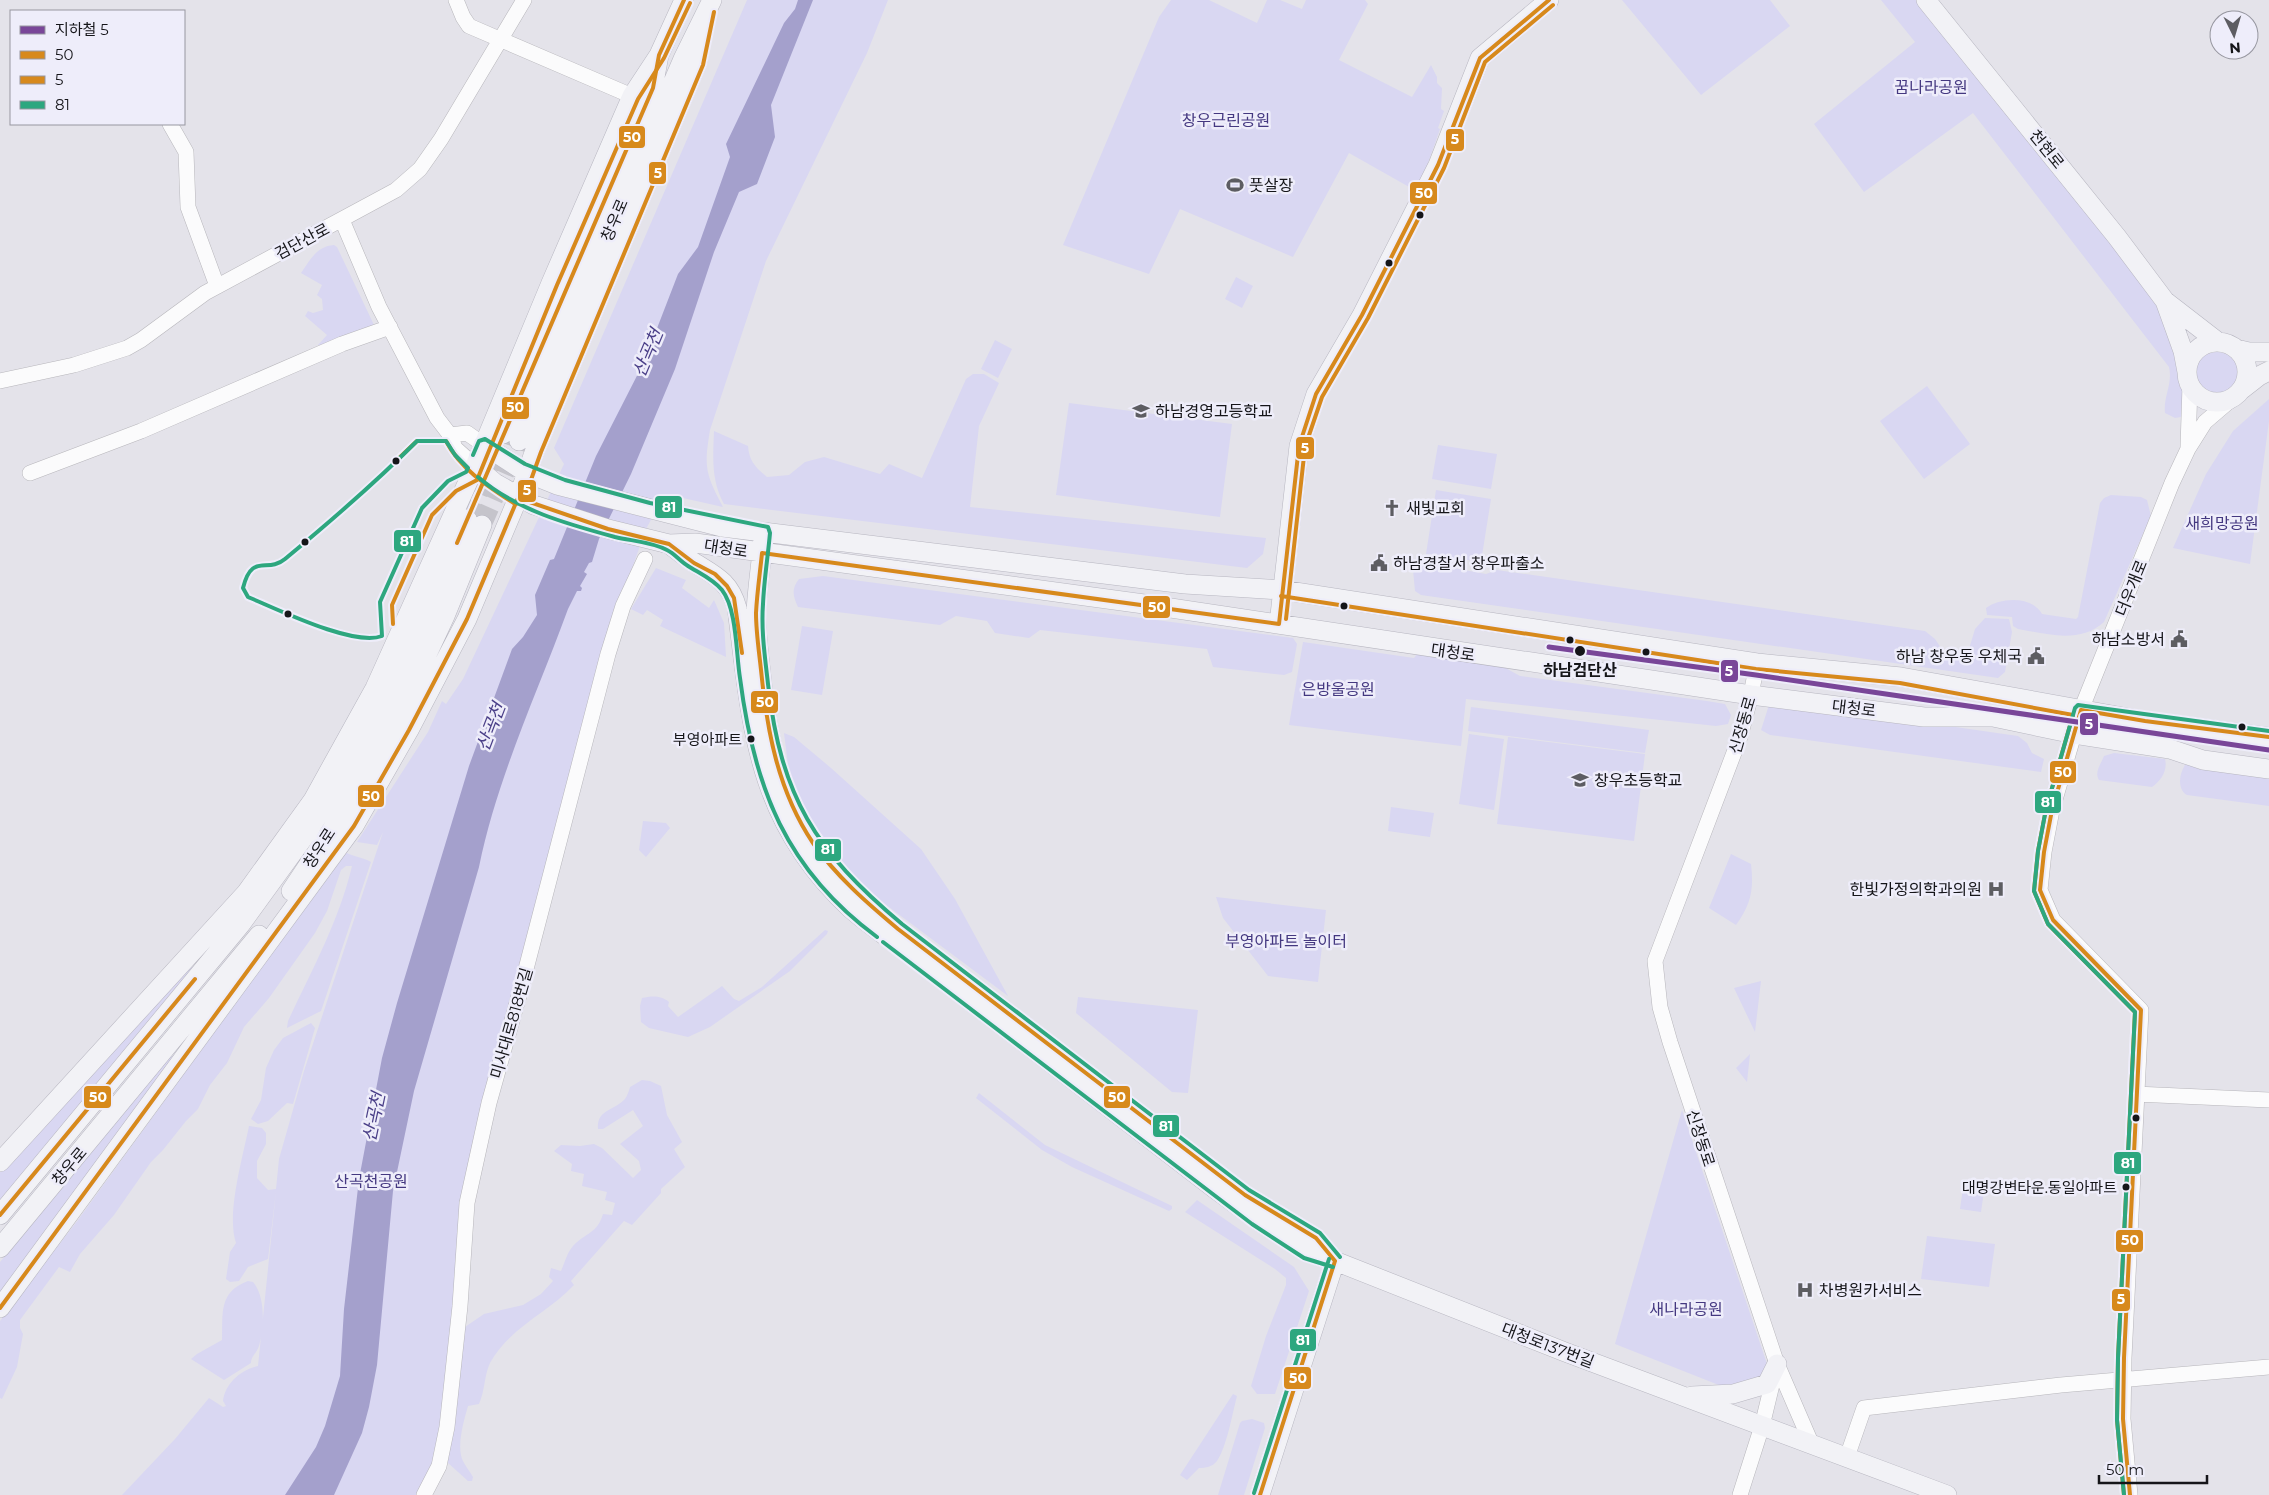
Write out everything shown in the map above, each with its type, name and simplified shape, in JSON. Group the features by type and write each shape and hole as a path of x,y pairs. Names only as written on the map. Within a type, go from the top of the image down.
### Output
{"main road":[{"name":"창우로","path":"684,0 659,55 652,88 511,437 683,59 705,18 712,0"},
{"path":"1279,624 1299,446 1316,394 1362,315 1438,165 1480,58 1549,0"},
{"name":"천현로","path":"1926,0 2117,237 2165,301 2218,342"},
{"path":"0,1308 354,826 408,730 467,619 518,498 697,62 705,18"},
{"path":"0,1162 246,893 313,800 375,688 475,466 551,283 632,96 659,55"},
{"name":"천현로","path":"2165,301 2183,352 2188,379"},
{"path":"2269,352 2249,352 2218,342 2200,348 2193,354 2188,363 2188,379 2204,400 2224,402 2259,376 2269,371"},
{"path":"2236,349 2246,364 2245,382 2237,394"},
{"name":"대청로","path":"484,445 527,473 557,485 722,527 1185,584 1282,590 1757,663 1901,677 2145,721 2269,737"},
{"name":"대청로","path":"475,466 518,498 553,511 669,544 695,543 1279,624 1751,695 1924,717 1993,717 2074,734 2170,749 2202,760 2269,769"},
{"name":"창우로","path":"0,1214 240,924 308,833 360,751 380,714 475,522 445,616 410,693 374,758 295,886 250,946 0,1248"},
{"name":"대청로137번길","path":"764,532 756,614 767,730 777,770 792,808 829,864 869,905 898,929 1245,1195 1316,1238 1335,1261"},
{"name":"대청로137번길","path":"669,544 694,563 715,574 727,586 734,598 748,703 765,776 793,838 828,885 852,909 1214,1188 1256,1219 1307,1252 1335,1261 1556,1349 1762,1426"},
{"path":"1260,1495 1335,1261"},
{"path":"1682,1396 1733,1394 1767,1384 1776,1364"},
{"path":"1762,1426 1947,1495"}],"street":[{"path":"456,0 469,26 632,96"},
{"name":"검단산로","path":"0,381 74,365 127,348 141,340 185,306 217,286 396,190 420,168 441,139 524,0"},
{"path":"171,125 186,152 188,207 217,286"},
{"path":"342,220 390,327 437,418 450,436 455,448 475,466"},
{"path":"30,473 141,432 333,347 390,327"},
{"name":"더우개로","path":"2188,379 2188,449"},
{"name":"더우개로","path":"2130,1495 2123,1419 2123,1380 2135,1094 2141,1010 2053,920 2040,890 2044,852 2052,810 2081,710 2188,449 2205,422 2237,394"},
{"path":"450,436 467,433 484,445"},
{"name":"미사대로818번길","path":"424,1495 439,1466 447,1427 460,1306 467,1203 489,1103 520,992 608,654 623,606 645,559"},
{"name":"신장동로","path":"1757,663 1751,695 1732,760 1655,961 1660,1007 1670,1042 1776,1364 1812,1444"},
{"path":"2135,1094 2269,1100"},
{"path":"1740,1495 1762,1426 1776,1364"},
{"path":"1847,1458 1864,1408 2123,1380 2269,1367"}],"green space":[{"name":"산곡천공원","path":"747,0 888,0 867,53 766,261 710,430 707,453 709,477 723,507 665,494 646,529 620,602 500,1040 488,1076 439,1433 431,1474 419,1495 122,1495 175,1439 209,1398 223,1407 226,1406 223,1401 224,1395 230,1384 240,1374 258,1366 276,1191 268,1259 248,1267 239,1281 230,1282 226,1279 230,1252 236,1243 233,1231 234,1201 249,1126 262,1128 266,1133 266,1144 257,1161 257,1178 268,1190 276,1189 279,1159 304,1071 383,832 377,845 357,842 428,732 442,701 446,704 463,679 564,464 554,448"},
{"name":"창우근린공원","path":"1171,0 1209,0 1257,23 1267,0 1280,0 1302,9 1306,0 1365,0 1368,4 1339,60 1412,97 1431,65 1437,77 1437,83 1442,88 1441,109 1444,111 1438,128 1440,129 1418,192 1349,153 1293,257 1180,209 1149,274 1063,245 1159,17"},
{"path":"1622,0 1770,0 1790,26 1701,95"},
{"name":"꿈나라공원","path":"1881,0 1917,0 2165,304 2186,350 2194,376 2194,398 2187,416 2175,418 2165,413 2165,401 2170,379 2169,367 1973,113 1864,192 1814,124 1915,42"},
{"path":"334,245 337,247 374,325 322,346 318,345 327,335 305,316 308,311 313,313 323,310 322,299 317,295 322,285 301,273 318,251"},
{"path":"1236,277 1253,286 1242,308 1225,299"},
{"path":"995,340 1012,349 998,378 981,369"},
{"path":"2213,352 2221,352 2233,358 2239,374 2233,390 2221,396 2213,396 2201,390 2195,378 2195,370 2201,358"},
{"path":"973,374 984,374 999,383 979,426 970,507 1266,538 1263,554 1247,568 724,504 715,477 713,460 714,431 748,446 754,464 767,477 789,475 805,462 824,457 880,474 889,464 922,478 966,379"},
{"path":"1927,386 1970,444 1924,479 1880,421"},
{"name":"새희망공원","path":"2269,399 2269,421 2250,564 2173,548 2206,474 2233,431"},
{"path":"1069,403 1232,424 1220,517 1056,495"},
{"path":"1438,445 1497,454 1491,489 1432,479"},
{"path":"1436,490 1491,499 1481,562 1426,554"},
{"path":"2111,495 2141,497 2147,500 2151,516 2104,622 2095,629 2085,633 2063,636 2018,629 2013,626 2012,617 1987,615 1986,608 1992,604 2016,600 2032,604 2042,614 2076,619 2078,617 2100,503 2104,498"},
{"path":"1421,562 1486,574 1497,570 1925,631 1935,639 1943,651 1959,655 1969,649 1975,629 1985,618 2009,619 2012,632 2005,672 1998,678 1421,595 1415,591 1413,570"},
{"path":"656,568 686,580 682,588 709,608 714,600 724,623 726,657 660,626 663,620 647,610 643,615 631,609"},
{"path":"823,576 1293,638 1297,644 1292,672 1284,675 1213,667 1207,649 1040,630 1029,638 995,633 987,621 956,616 940,625 798,607 794,593 799,579"},
{"path":"802,626 833,631 822,695 791,690"},
{"name":"은방울공원","path":"1303,642 1414,658 1417,654 1502,666 1520,676 1725,704 1731,715 1728,724 1716,726 1466,699 1461,746 1289,725"},
{"path":"1781,702 2018,736 2027,743 2032,753 2044,759 2041,772 1770,735 1761,730 1769,705"},
{"path":"1471,707 1649,730 1645,753 1468,731"},
{"path":"784,733 794,737 831,768 921,849 955,899 1008,996 842,872 797,804 788,765"},
{"path":"1469,734 1504,739 1494,810 1459,804"},
{"path":"1508,737 1645,754 1634,841 1497,824"},
{"path":"2114,753 2165,759 2165,771 2158,782 2152,787 2099,780 2098,771 2104,756"},
{"path":"2190,763 2269,774 2269,806 2187,795 2180,785 2180,777 2185,765"},
{"path":"1391,807 1434,813 1430,837 1388,831"},
{"path":"643,821 666,823 670,828 646,857 639,850"},
{"path":"345,852 371,862 321,1011 287,1028 288,1021 332,926 347,886 352,866 346,866 341,870 327,911 315,933 269,998 244,1027 227,1063 210,1085 198,1109 151,1162 114,1215 80,1254 70,1272 59,1267 20,1320 20,1328 23,1334 17,1367 2,1399 0,1398 0,1321 78,1220"},
{"path":"1731,854 1751,864 1752,873 1752,889 1748,903 1736,925 1709,908"},
{"name":"부영아파트 놀이터","path":"1216,897 1326,910 1318,982 1268,976 1223,918"},
{"path":"825,930 828,931 827,934 790,971 710,1027 688,1037 649,1028 641,1022 640,1006 642,998 663,998 669,1002 668,1006 678,1017 722,986 734,999 739,1001 762,987"},
{"path":"192,965 191,972 0,1200 0,1170"},
{"path":"1761,981 1755,1032 1734,988"},
{"path":"1078,997 1198,1010 1188,1093 1172,1092 1076,1013"},
{"path":"311,1023 315,1028 293,1104 287,1103 268,1121 258,1124 251,1119 261,1100 266,1068 274,1050 283,1038"},
{"path":"1750,1054 1747,1082 1736,1068"},
{"path":"175,1055 0,1297 0,1262 170,1057"},
{"path":"642,1080 661,1086 667,1115 682,1142 674,1149 685,1167 661,1189 661,1193 632,1225 624,1221 571,1281 574,1285 564,1295 518,1330 498,1351 488,1368 479,1404 468,1406 463,1424 460,1443 461,1455 473,1477 472,1481 468,1481 447,1462 465,1327 484,1314 523,1305 541,1294 553,1281 549,1277 551,1268 561,1271 573,1246 598,1225 603,1214 612,1215 615,1203 605,1200 607,1192 582,1186 584,1174 571,1171 572,1164 554,1151 561,1145 580,1146 594,1144 602,1148 633,1178 641,1170 639,1161 620,1144 643,1126 633,1110 603,1129 598,1129 598,1123 603,1114 625,1099 630,1087"},
{"path":"979,1093 1045,1145 1172,1206 1172,1209 1169,1211 1072,1167 1042,1150 976,1098"},
{"name":"새나라공원","path":"1682,1110 1767,1364 1769,1375 1744,1395 1615,1344"},
{"path":"1964,1181 1985,1184 1981,1212 1960,1209"},
{"path":"1197,1200 1294,1267 1309,1291 1275,1394 1257,1394 1251,1386 1266,1336 1286,1285 1286,1278 1275,1269 1185,1212"},
{"path":"1927,1236 1995,1244 1989,1287 1921,1279"},
{"path":"248,1281 253,1282 257,1288 262,1304 263,1322 259,1346 251,1363 224,1380 191,1359 222,1340 223,1313 227,1298 231,1291"},
{"path":"1233,1394 1237,1396 1221,1455 1213,1465 1199,1468 1187,1480 1180,1475"},
{"path":"1252,1419 1264,1423 1265,1428 1244,1495 1218,1495 1240,1423"}],"water":[{"name":"산곡천","path":"798,0 813,0 771,105 775,137 757,184 739,192 714,252 675,369 631,474 599,539 592,562 589,563 584,572 587,574 580,586 582,588 581,591 577,591 568,609 496,801 479,867 414,1091 393,1191 377,1365 362,1433 334,1495 285,1495 316,1447 325,1426 340,1376 344,1309 359,1179 382,1058 469,766 512,649 523,637 537,615 535,595 550,560 554,559 596,456 644,362 678,274 698,247 730,157 726,144 784,23 795,9"}],"tunnel":[{"path":"467,519 503,434"},
{"path":"482,525 519,441"}],"metro line":[{"name":"5","path":"1549,647 1756,675 2269,750"}],"transit line":[{"name":"50","path":"457,543 653,88 659,55 684,0"},
{"name":"50","path":"1335,1261 1316,1238 1245,1195 898,929 852,889 822,855 801,823 791,803 776,760 771,738 756,620 762,553 1279,624 1299,446 1316,394 1362,315 1438,165 1480,58 1549,0"},
{"name":"5","path":"393,624 392,605 432,515 456,491 477,480 557,285 638,99 664,58 690,3"},
{"name":"5","path":"1286,619 1305,447 1322,397 1368,318 1444,168 1485,62 1553,5"},
{"name":"5","path":"397,460 417,441 446,441 459,461 476,477 515,504 523,502 541,452 703,65 714,12"},
{"name":"81","path":"473,455 479,441 485,439 525,464 565,480 650,503 768,527 770,533 764,586 763,624 768,684 774,724 782,759 793,790 807,819 825,846 846,872 902,924 1249,1190 1320,1233 1340,1257"},
{"name":"81","path":"417,441 446,441 455,455 468,468 466,472 448,481 422,508 380,602 382,636 369,638 335,632 296,618 248,597 243,588 251,570 255,567 272,565 285,559 352,502 417,441"},
{"name":"81","path":"478,477 493,489 525,507 561,521 615,537 661,547 673,553 688,566 710,579 722,590 731,608 746,718 755,755 766,791 780,824 797,855 819,884 846,911 877,937"},
{"name":"50","path":"0,1308 354,826 409,730 467,619 518,498 608,529 669,544 694,563 715,574 727,586 734,598 742,653"},
{"name":"5","path":"1281,596 1756,669 1900,683 2073,715 2046,809 2038,851 2034,891 2048,924 2135,1012 2118,1358 2117,1420 2124,1495"},
{"name":"81","path":"2124,1495 2117,1420 2118,1358 2135,1012 2048,924 2034,891 2038,851 2046,809 2075,708 2078,705 2269,731"},
{"name":"50","path":"2130,1495 2123,1419 2124,1358 2141,1010 2053,920 2040,890 2044,852 2052,810 2081,710 2145,721 2269,737"},
{"name":"81","path":"883,942 1252,1224 1304,1258 1333,1267"},
{"name":"50","path":"0,1215 195,979"},
{"name":"81","path":"1254,1493 1329,1259"},
{"name":"50","path":"1260,1495 1335,1261"}],"place":[{"name":"풋살장","path":"1235,185"},
{"name":"하남경영고등학교","path":"1141,411"},
{"name":"새빛교회","path":"1392,508"},
{"name":"하남경찰서 창우파출소","path":"1379,563"},
{"name":"하남소방서","path":"2179,639"},
{"name":"하남검단산","path":"1580,651"},
{"name":"하남 창우동 우체국","path":"2036,656"},
{"name":"부영아파트","path":"751,739"},
{"name":"창우초등학교","path":"1580,780"},
{"name":"한빛가정의학과의원","path":"1996,889"},
{"name":"대명강변타운.동일아파트","path":"2126,1187"},
{"name":"차병원카서비스","path":"1805,1290"}]}
